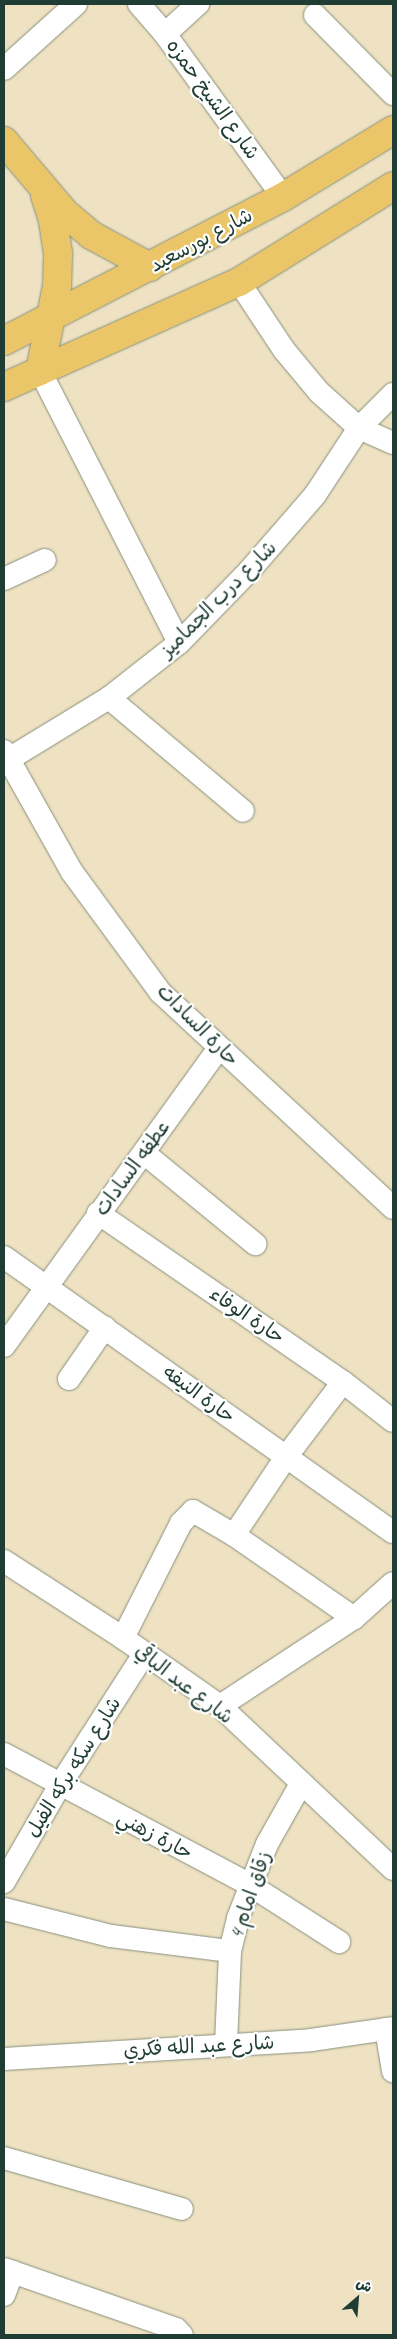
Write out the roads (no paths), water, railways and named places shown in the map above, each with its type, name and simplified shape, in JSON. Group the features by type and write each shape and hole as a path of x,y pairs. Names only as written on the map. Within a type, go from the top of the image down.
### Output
{"main road":[{"name":"شارع بورسعيد","path":"4,340 284,197 393,130"},
{"path":"4,141 42,189 91,235 150,267"},
{"path":"4,387 239,282 393,186"},
{"path":"40,371 49,318 57,286 58,253 53,220 42,189"}],"street":[{"path":"4,68 76,4"},
{"name":"شارع الشيخ حمزه","path":"139,4 165,34 284,197"},
{"path":"165,34 198,4"},
{"path":"315,15 393,94"},
{"path":"239,282 284,350 320,392 359,428 393,444"},
{"path":"40,371 179,643"},
{"name":"شارع درب الجماميز","path":"5,757 109,698 179,643 249,571 315,495 359,428 393,394"},
{"path":"4,579 45,560"},
{"path":"109,698 243,811"},
{"name":"حارة السادات","path":"5,757 72,872 160,992 218,1048 393,1208"},
{"name":"عطفه السادات","path":"6,1337 144,1153 218,1048"},
{"path":"144,1153 255,1244"},
{"name":"حارة الوفاء","path":"98,1213 343,1382 393,1421"},
{"name":"حارة النيفه","path":"4,1257 393,1532"},
{"path":"69,1379 105,1327"},
{"path":"234,1535 286,1456 343,1382"},
{"path":"123,1638 186,1515 193,1511 201,1513 354,1618"},
{"name":"شارع عبد الباقي","path":"4,1560 123,1638 220,1706 393,1869"},
{"path":"220,1706 354,1618 393,1583"},
{"name":"شارع سكه بركه الفيل","path":"4,1882 60,1785 144,1654"},
{"name":"حارة زهني","path":"4,1754 250,1885 339,1942"},
{"name":"زقاق امام 4","path":"226,2044 230,1951 250,1885 267,1844 301,1784"},
{"path":"4,1909 110,1936 230,1951"},
{"path":"390,2028 393,2071"},
{"name":"شارع عبد الله فكري","path":"4,2058 310,2040 390,2028"},
{"path":"4,2158 182,2208"},
{"path":"4,2295 9,2270 176,2330 182,2335"}]}
